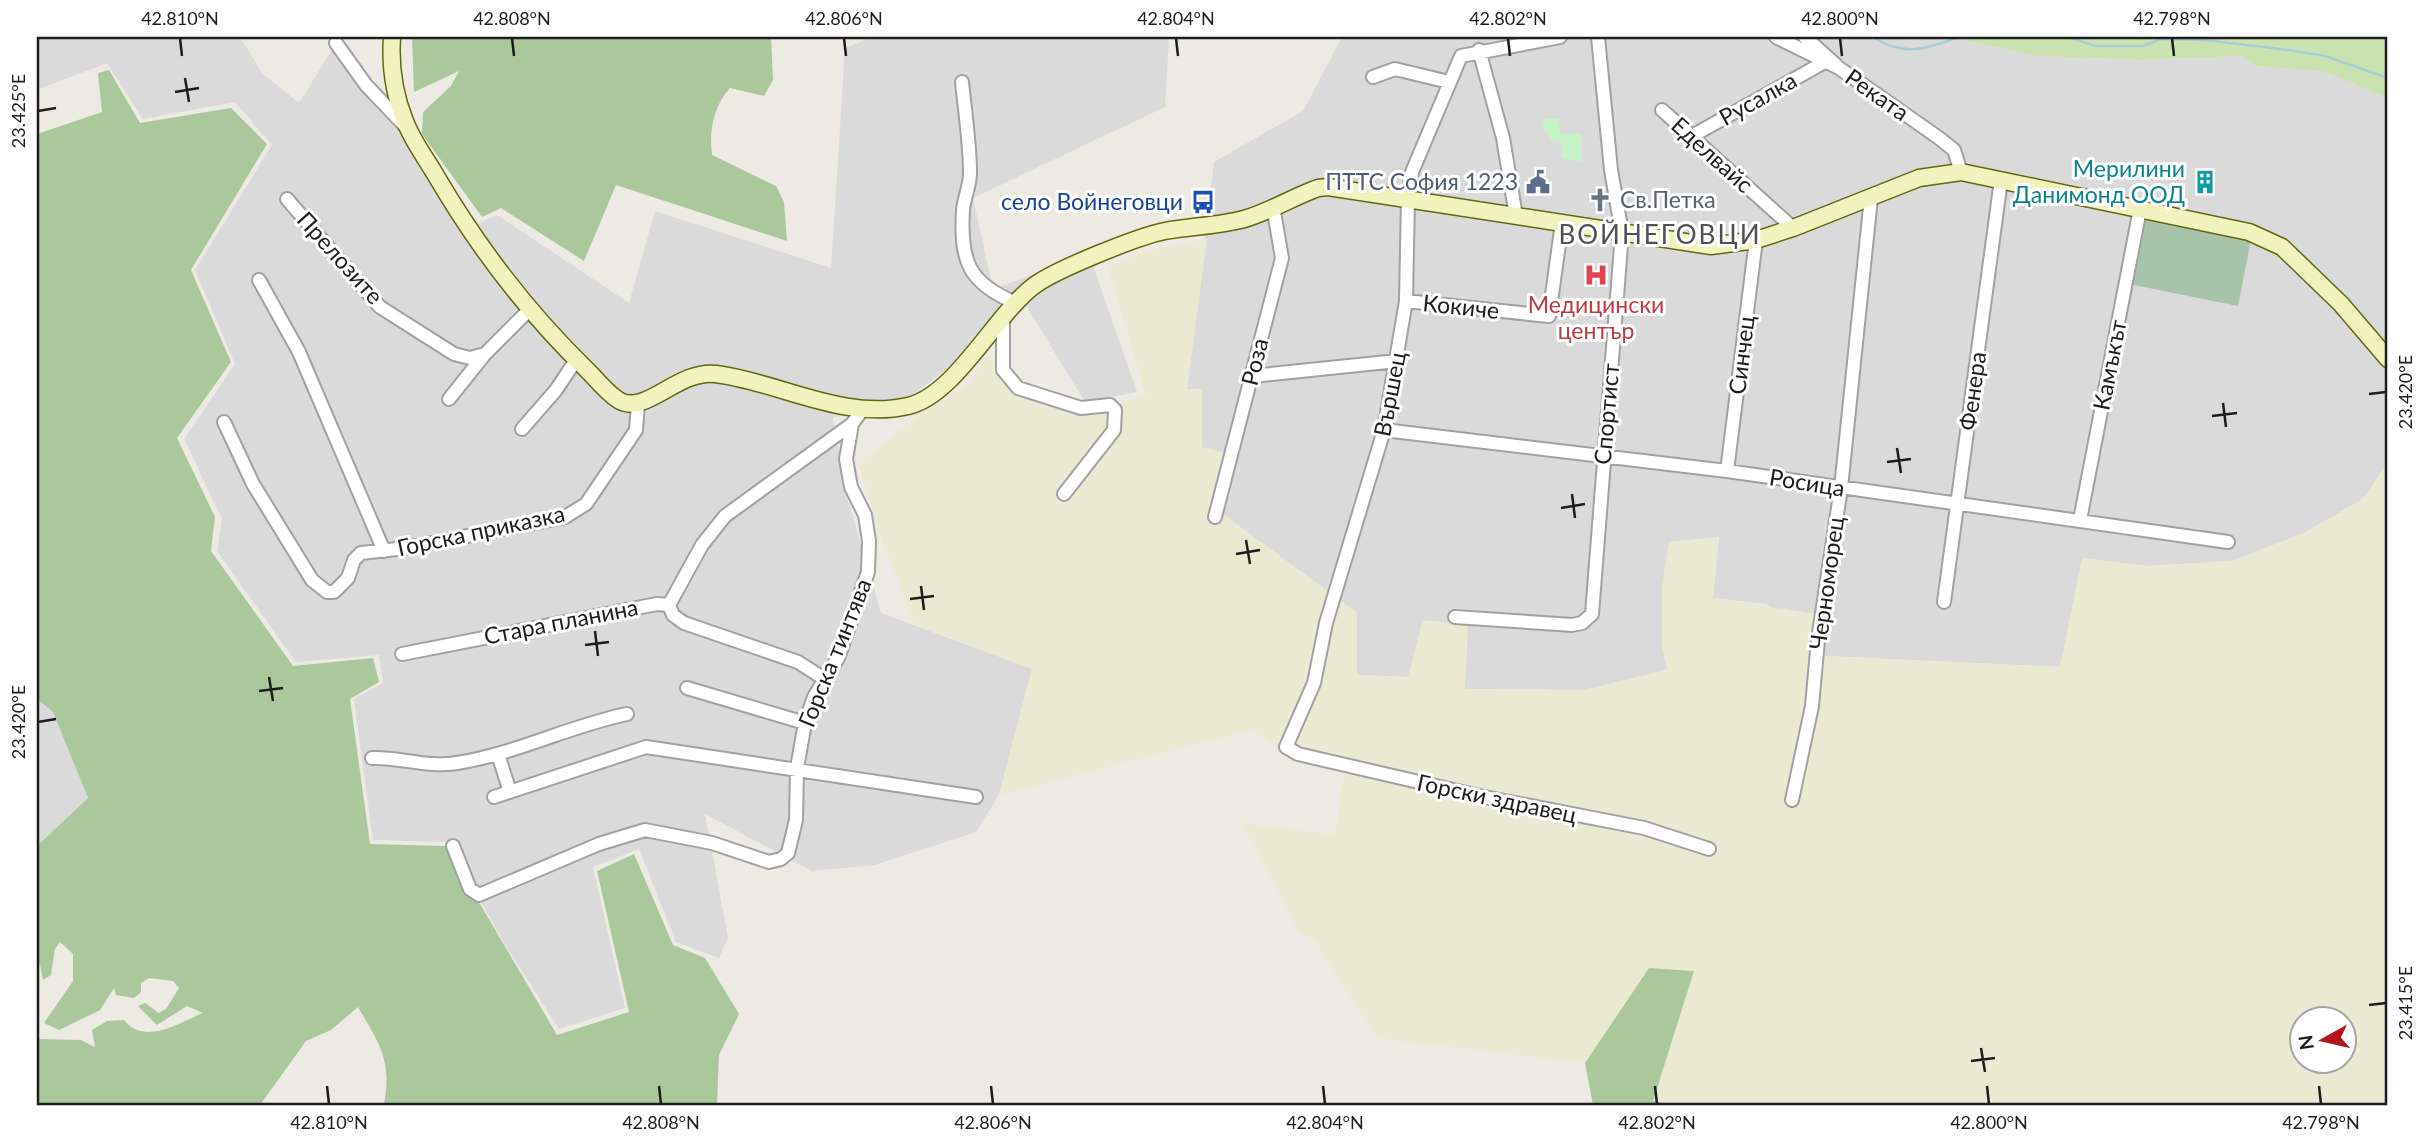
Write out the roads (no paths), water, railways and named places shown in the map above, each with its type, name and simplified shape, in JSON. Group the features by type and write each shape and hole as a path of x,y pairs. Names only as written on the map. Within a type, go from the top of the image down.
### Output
{"street":[{"path":"392,37 394,82 408,128 459,215 531,308 576,360 618,401 638,404 682,378 712,373 760,380 815,400 863,409 910,406 935,392 1016,303 1037,284 1140,237 1242,219 1318,188 1408,198 1711,246 1756,240 1919,178 1961,172 2249,232 2281,247 2341,304 2388,359"},
{"path":"1516,216 1503,138 1479,50 1560,37"},
{"name":"Спортист","path":"1455,617 1572,625 1585,621 1592,614 1622,233 1611,170 1598,37"},
{"name":"Реката","path":"1776,37 1823,63 1839,68 1954,150 1961,172"},
{"path":"1805,37 1839,68"},
{"path":"336,43 393,117 408,128"},
{"name":"Вършец","path":"1286,747 1301,719 1314,683 1326,623 1384,430 1406,301 1408,198 1415,161 1461,56 1479,50"},
{"name":"Русалка","path":"1692,136 1823,63"},
{"path":"1373,77 1395,69 1449,82"},
{"path":"962,82 970,149 970,178 964,208 963,240 967,260 983,287 1016,303"},
{"name":"Еделвайс","path":"1662,110 1793,228"},
{"name":"Фенера","path":"1944,602 2001,180"},
{"name":"Черноморец","path":"1792,800 1812,706 1818,640 1841,488 1871,198"},
{"name":"Прелозите","path":"287,200 380,307 454,354 470,358 485,354"},
{"name":"Роза","path":"1215,517 1282,258 1273,206"},
{"name":"Камъкът","path":"2080,520 2140,209"},
{"name":"Кокиче","path":"1406,301 1549,316 1562,223"},
{"name":"Синчец","path":"1727,471 1756,240"},
{"path":"259,280 299,352 384,551"},
{"path":"449,399 485,354 531,308"},
{"path":"1003,320 1003,370 1018,388 1081,408 1110,405 1115,410 1114,430 1064,494"},
{"path":"522,429 556,390 576,360"},
{"path":"1252,376 1397,361"},
{"name":"Горска приказка","path":"224,422 276,524 320,588 327,592 340,589 358,556 565,517 581,508 636,430 638,404"},
{"name":"Горска тинтява","path":"453,846 470,889 479,895 598,845 645,830 712,843 769,862 781,859 788,853 796,820 797,768 805,723 814,697 838,658 868,572 869,541 865,515 851,487 847,467 852,424 863,409"},
{"name":"Стара планина","path":"402,654 561,621 657,604 669,605 702,545 725,516 852,424"},
{"name":"Росица","path":"1384,430 1727,471 2228,542"},
{"path":"669,605 673,615 684,623 797,662 826,680"},
{"path":"687,688 805,723"},
{"path":"372,758 453,764 498,754 592,721 627,714"},
{"path":"494,797 646,747 976,797"},
{"name":"Горски здравец","path":"1286,747 1298,754 1427,785 1644,828 1709,849"},
{"path":"498,754 510,792"}],"waterway":[{"path":"1873,37 1905,49 1926,48 1958,37"},
{"path":"2068,37 2095,46 2143,46 2160,39 2203,40 2281,49 2325,56 2388,78"}],"place":[{"name":"ПТТС София 1223","path":"1538,182"},
{"name":"Мерилини Данимонд ООД","path":"2205,182"},
{"name":"Св.Петка","path":"1600,200"},
{"name":"село Войнеговци","path":"1203,202"},
{"name":"Медицински център","path":"1596,275"}],"district":[{"name":"ВОЙНЕГОВЦИ","path":"1660,235"}]}
